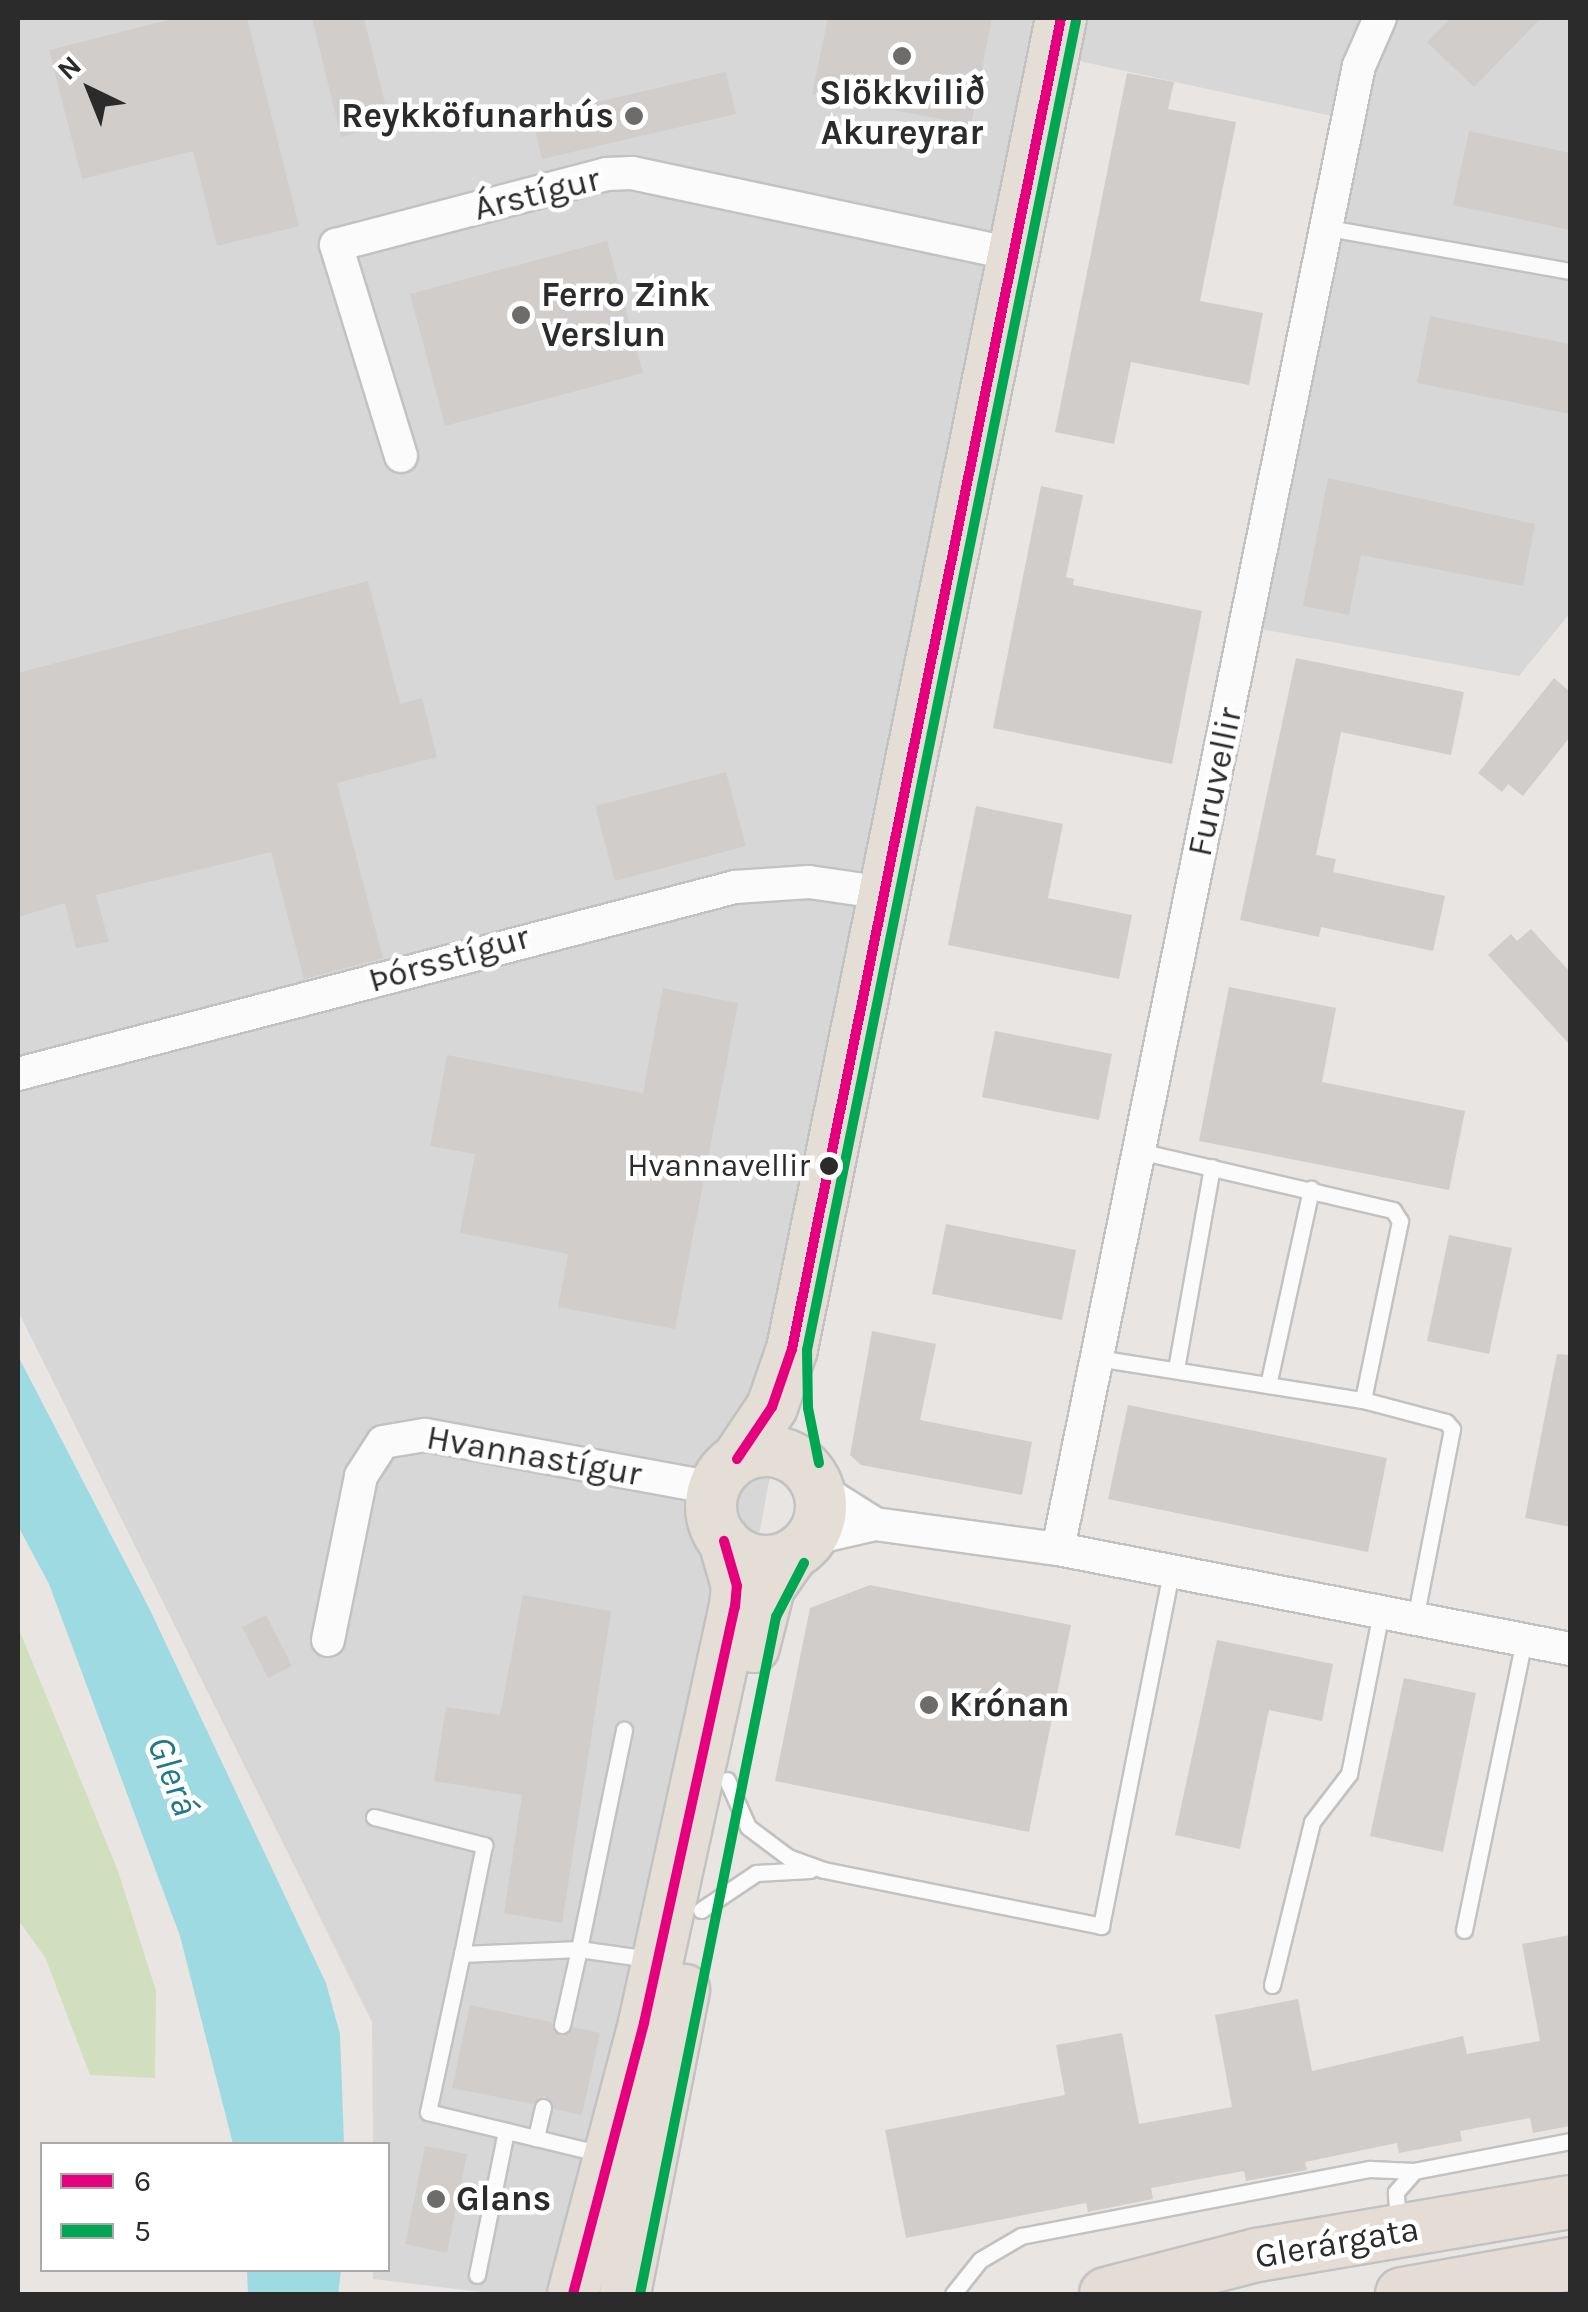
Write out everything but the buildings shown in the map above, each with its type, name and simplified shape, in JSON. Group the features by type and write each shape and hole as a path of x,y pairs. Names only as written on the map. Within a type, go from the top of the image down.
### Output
{"highway":[{"name":"Glerárgata","path":"1106,2294 1257,2255 1570,2202"},
{"name":"Glerárgata","path":"1402,2294 1570,2264"},
{"path":"1551,2294 1570,2282"}],"main road":[{"path":"573,2294 658,1960 736,1607 735,1575 714,1525 725,1473 772,1407 792,1350 1061,18"},
{"path":"625,2294 762,1612 821,1514 793,1410 792,1350"},
{"path":"725,1473 773,1451 811,1477"},
{"path":"724,1542 756,1561 801,1548"}],"street":[{"name":"Furuvellir","path":"1058,1549 1359,66 1380,18"},
{"name":"Árstígur","path":"401,456 336,245 606,174 632,173 1014,254"},
{"name":"Þórsstígur","path":"18,1074 735,887 798,882 885,893"},
{"name":"Hvannastígur","path":"328,1640 361,1476 382,1442 425,1435 725,1473"},
{"path":"811,1477 875,1524"},
{"path":"801,1548 875,1524 1058,1549 1570,1649"}],"lane":[{"path":"1328,228 1570,272"},
{"path":"1140,1150 1378,1204 1400,1221 1363,1400"},
{"path":"1176,1370 1212,1167"},
{"path":"1268,1385 1311,1189"},
{"path":"1097,1358 1363,1400 1438,1416 1452,1429 1415,1619"},
{"path":"727,1780 748,1827 764,1842 824,1870 1100,1926 1172,1571"},
{"path":"1272,1985 1312,1822 1349,1774 1381,1612"},
{"path":"1464,1930 1524,1640"},
{"path":"562,2025 624,1730"},
{"path":"374,1817 484,1845 428,2112 606,2155"},
{"path":"700,1910 756,1873 824,1870"},
{"path":"462,1954 579,1949 658,1960"},
{"path":"536,2138 543,2107"},
{"path":"476,2275 506,2131"},
{"path":"953,2294 980,2260 1021,2236 1370,2169 1414,2172 1570,2141"},
{"path":"1399,2232 1396,2192 1414,2172"}],"shaded area":[{"path":"18,18 1570,18 1570,613 1519,676 1255,628 1355,121 1047,54 903,750 763,1514 605,2294 498,2294 373,2279 373,2272 390,2272 390,2142 373,2142 372,2022 18,1311"}],"green space":[{"path":"18,1627 118,1871 156,1991 155,2078 90,2075 45,1957 18,1920"}],"water":[{"name":"Glerá","path":"18,1356 150,1610 326,1983 340,2034 344,2142 232,2142 180,1936 49,1584 18,1526"},
{"path":"247,2272 341,2272 338,2294 248,2294"}],"transit line":[{"name":"6","path":"737,1459 772,1407 792,1349 1061,18"},
{"name":"5","path":"819,1463 808,1408 807,1350 1076,21"},
{"name":"6","path":"573,2294 644,2023 735,1607 737,1586 724,1541"},
{"name":"5","path":"640,2294 776,1617 804,1563"}],"place":[{"name":"Slökkvilið Akureyrar","path":"902,56"},
{"name":"Reykköfunarhús","path":"634,116"},
{"name":"Ferro Zink Verslun","path":"521,315"},
{"name":"Hvannavellir","path":"829,1166"},
{"name":"Krónan","path":"929,1705"},
{"name":"Glans","path":"436,2199"}]}
